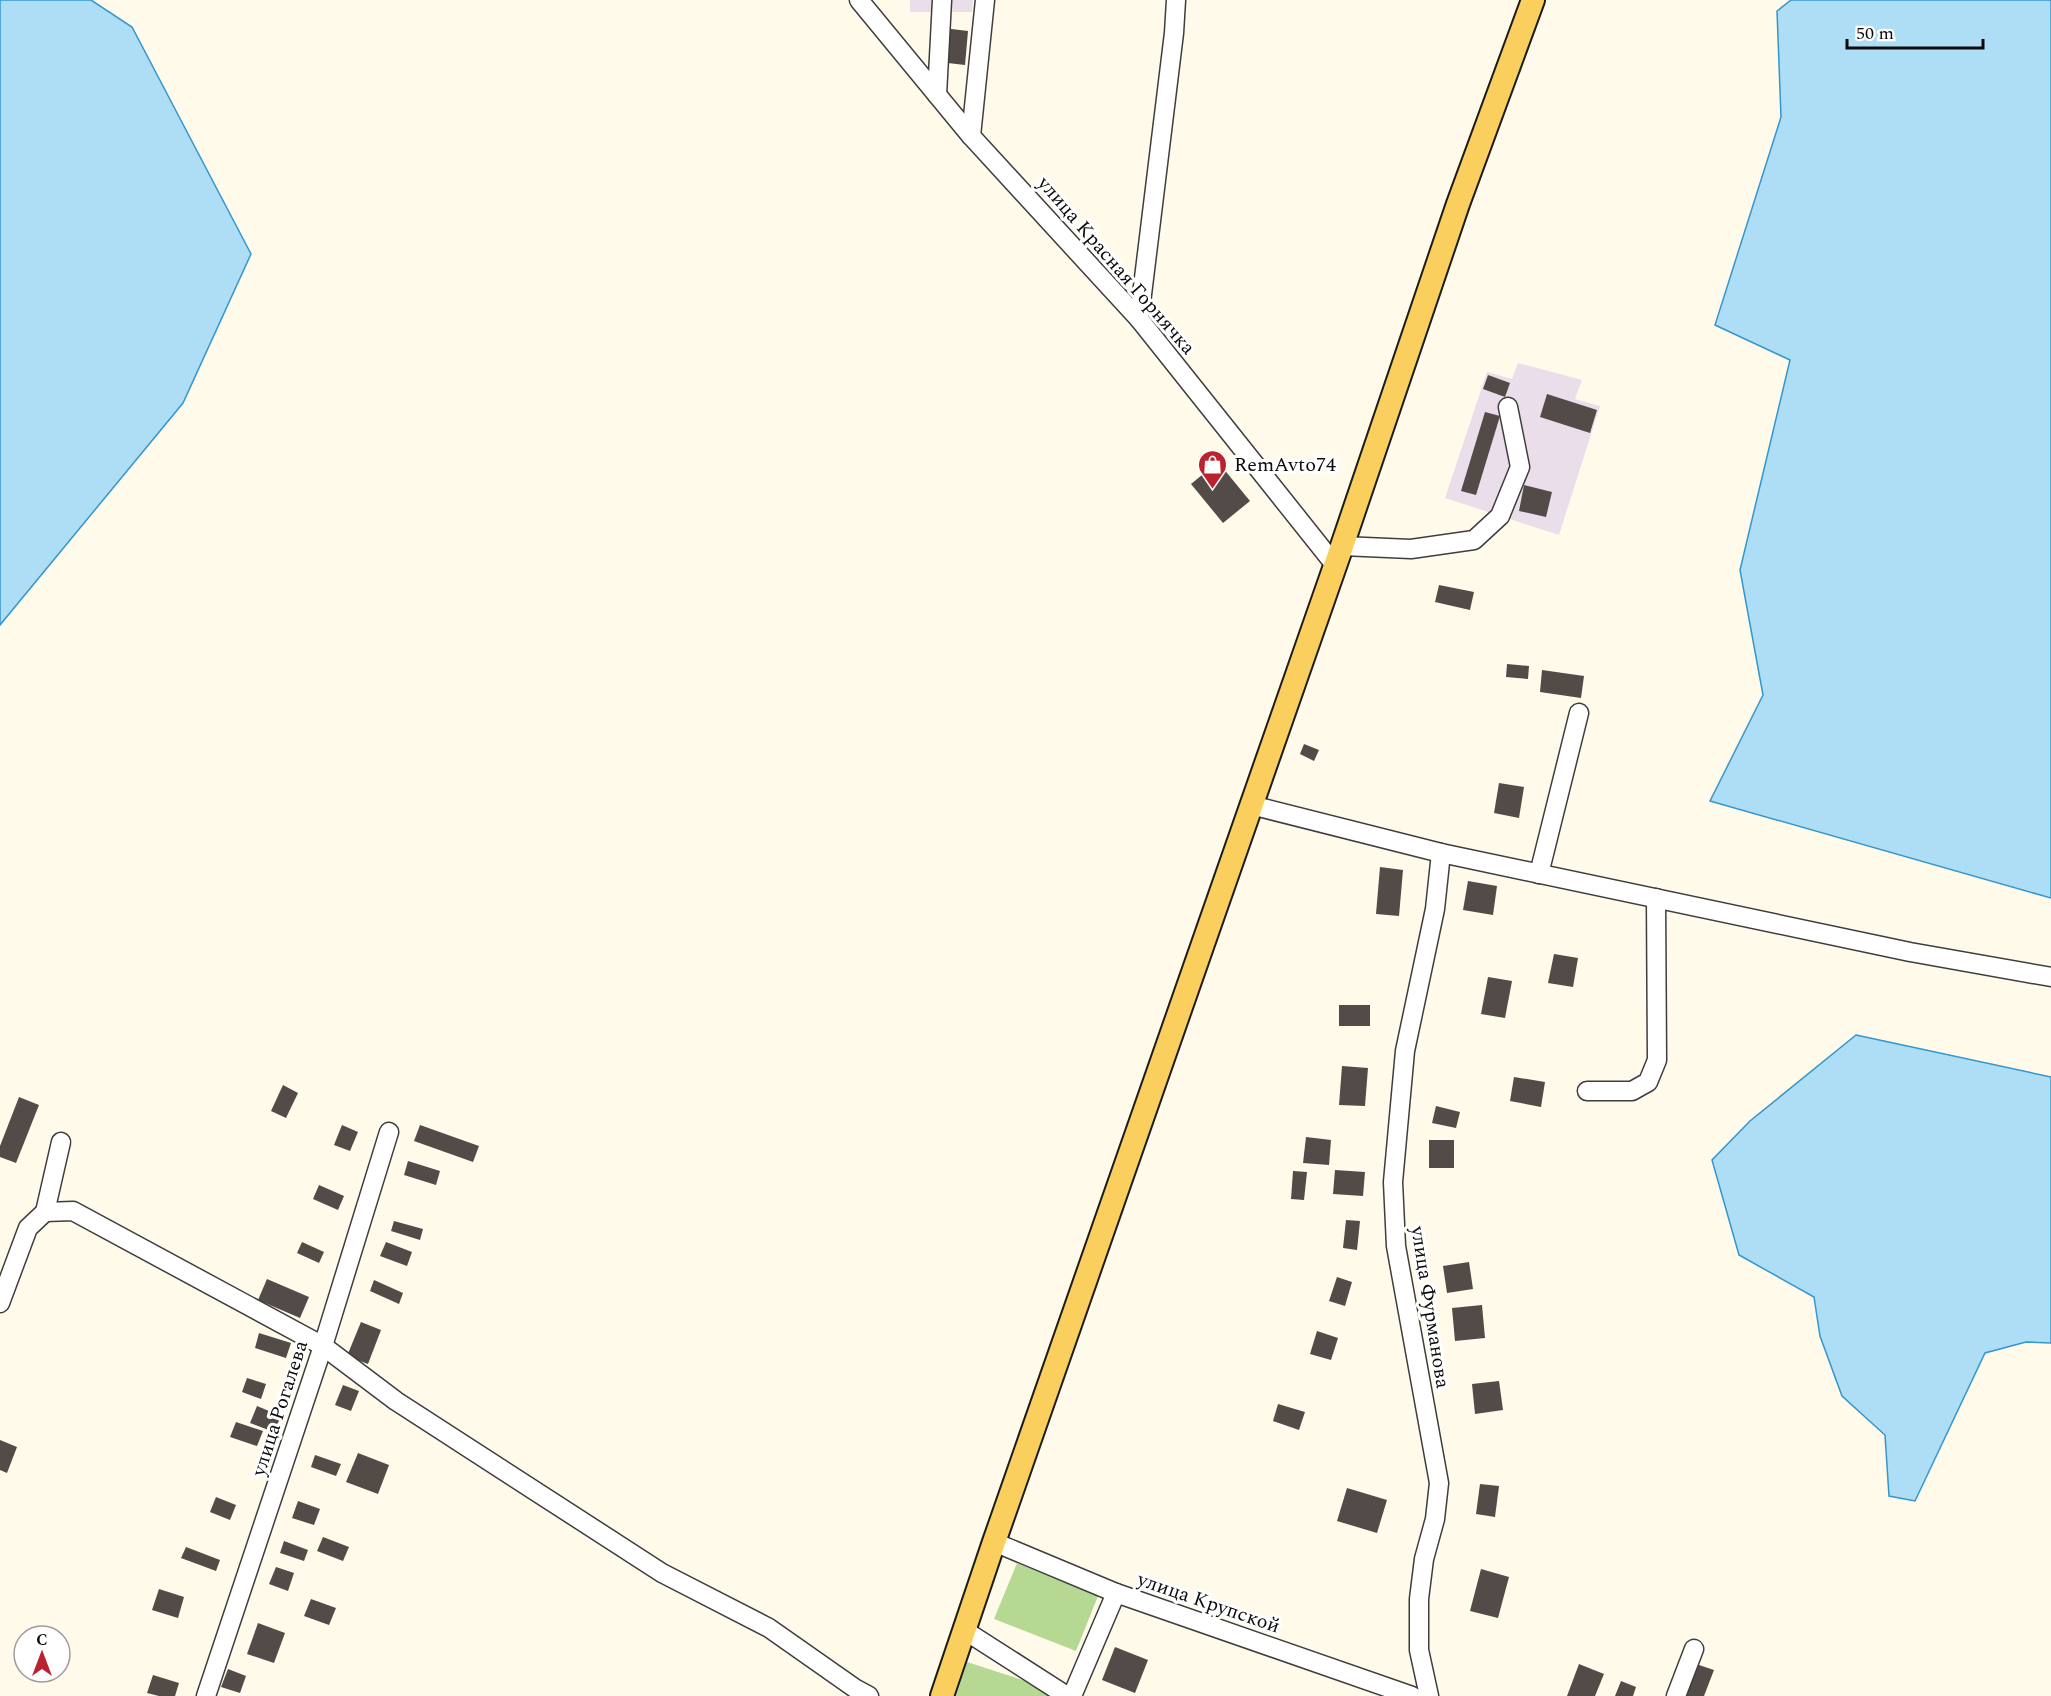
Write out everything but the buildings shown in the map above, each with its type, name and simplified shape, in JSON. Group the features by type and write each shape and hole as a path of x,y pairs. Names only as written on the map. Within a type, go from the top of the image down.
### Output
{"main road":[{"path":"942,1696 1458,204 1533,0"}],"street":[{"name":"улица Красная Горнячка","path":"859,0 971,136 1139,319 1338,556"},
{"path":"937,95 942,0"},
{"path":"971,136 985,0"},
{"path":"1139,319 1174,33 1176,0"},
{"path":"1338,556 1474,540 1481,534 1500,516 1520,467 1508,407"},
{"path":"1539,874 1579,713"},
{"path":"1251,805 1441,853 1910,952 2051,977"},
{"name":"улица Фурманова","path":"1429,1696 1419,1650 1419,1599 1424,1559 1435,1519 1439,1483 1396,1246 1393,1182 1405,1051 1435,909 1441,853"},
{"path":"1587,1091 1632,1091 1648,1082 1657,1060 1656,898"},
{"name":"улица Рогалева","path":"206,1696 323,1346 389,1132"},
{"path":"0,1303 28,1228 45,1212 61,1142"},
{"path":"45,1212 73,1211 323,1346 396,1401 662,1574 769,1628 858,1694"},
{"name":"улица Крупской","path":"994,1542 1116,1593 1412,1696"},
{"path":"1072,1696 1116,1593"},
{"path":"964,1630 1067,1696"},
{"path":"1676,1696 1694,1649"}],"shaded area":[{"path":"910,0 973,0 972,12 910,12"},
{"path":"1518,363 1582,380 1575,399 1600,406 1559,535 1445,498 1487,372 1512,379"}],"green space":[{"path":"1017,1563 1098,1596 1076,1651 994,1619"},
{"path":"967,1662 1050,1689 1048,1696 956,1696"}],"water":[{"path":"0,0 91,0 132,27 251,254 183,403 0,625"},
{"path":"1791,0 2051,0 2051,898 1710,801 1763,695 1740,570 1790,360 1715,325 1781,117 1777,11"},
{"path":"1856,1035 2051,1077 2051,1343 2026,1342 1985,1353 1915,1501 1889,1496 1885,1435 1842,1396 1820,1336 1814,1297 1739,1255 1712,1160 1750,1121"}],"place":[{"name":"RemAvto74","path":"1213,490"}]}
